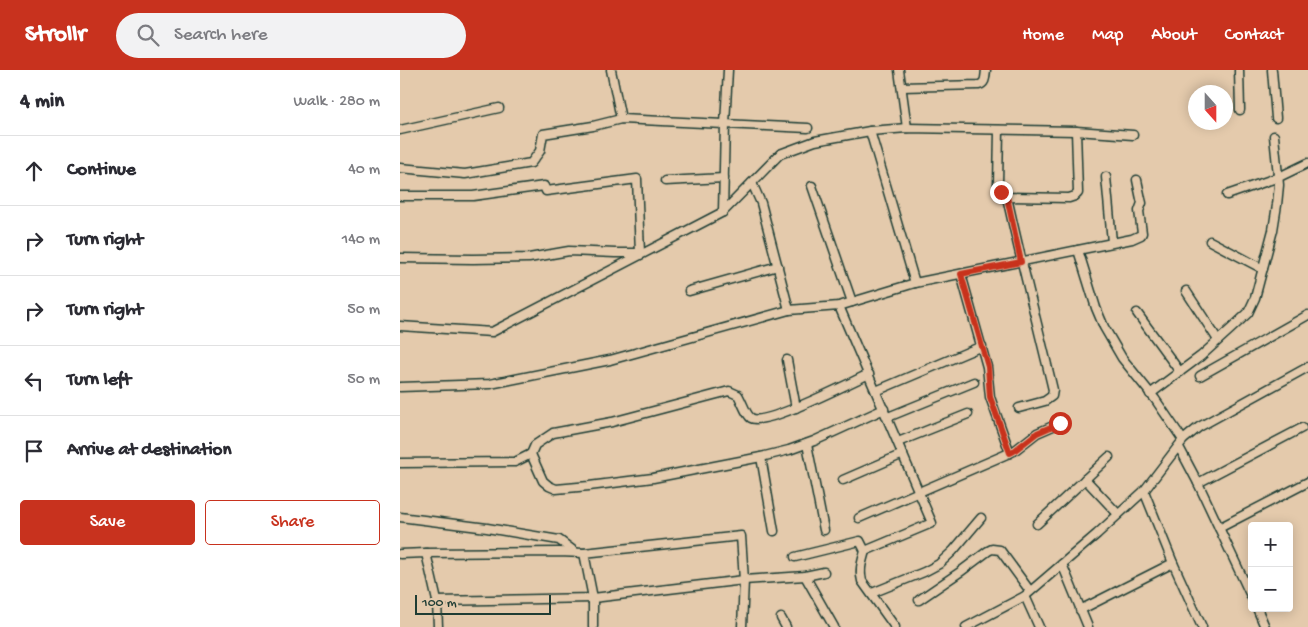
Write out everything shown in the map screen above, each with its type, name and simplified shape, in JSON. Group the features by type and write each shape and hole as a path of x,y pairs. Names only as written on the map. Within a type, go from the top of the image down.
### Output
{"street":[{"path":"612,70 621,119"},
{"path":"723,212 724,124 728,70"},
{"path":"899,70 907,128"},
{"path":"902,87 983,84 986,70"},
{"path":"1239,70 1240,110"},
{"path":"1272,70 1276,118"},
{"path":"400,130 499,108"},
{"path":"400,168 464,174 531,163 540,151 543,134 593,126 621,119 808,128"},
{"path":"400,326 492,332 723,212 780,154 815,141 870,131 907,128 1076,131 1133,135"},
{"path":"999,130 998,184 1001,192 1007,197 1053,390 1052,396 1045,401 1019,408"},
{"path":"870,131 915,283"},
{"path":"1007,197 1069,198 1075,196 1078,193 1076,131"},
{"path":"1150,394 1201,356 1248,313 1255,298 1278,205 1279,177 1274,136"},
{"path":"1227,195 1279,177 1308,163"},
{"path":"1106,177 1112,242"},
{"path":"665,181 724,178"},
{"path":"400,196 473,196 544,186 546,191 637,179 642,254"},
{"path":"400,388 490,384 610,360 790,310 839,306 915,283 1137,237 1142,233 1138,212 1142,203 1138,180"},
{"path":"752,183 761,203 790,310"},
{"path":"812,186 852,302"},
{"path":"1210,241 1263,269"},
{"path":"1078,250 1096,308 1104,327 1122,358 1150,394 1181,444 1248,590"},
{"path":"400,258 529,258 569,251 642,254"},
{"path":"689,291 778,266"},
{"path":"961,274 988,367 990,397 1010,453"},
{"path":"1186,292 1218,340"},
{"path":"839,306 932,523 865,551"},
{"path":"1137,313 1180,372"},
{"path":"1200,376 1308,315"},
{"path":"876,391 982,346"},
{"path":"787,360 796,408"},
{"path":"968,627 1028,594 1144,491 1181,444 1199,428 1308,367"},
{"path":"400,463 515,462 530,454 536,445 553,433 612,422 729,391 738,395 752,419 760,420 796,408 869,374"},
{"path":"888,417 974,382"},
{"path":"530,454 543,481 556,489 653,478 760,457 807,444 884,409"},
{"path":"898,442 968,414"},
{"path":"859,518 1010,453 1037,433 1060,423"},
{"path":"1198,482 1302,428"},
{"path":"807,444 824,530"},
{"path":"843,480 904,454"},
{"path":"760,457 774,531"},
{"path":"1036,524 1109,457"},
{"path":"1085,479 1118,514"},
{"path":"1219,528 1308,482"},
{"path":"1144,491 1173,563 1202,627"},
{"path":"400,517 560,540 576,553"},
{"path":"872,593 939,564 953,552 981,518"},
{"path":"400,554 584,553 741,536 744,580 742,627"},
{"path":"795,557 860,540 865,551 860,567 862,581 895,627"},
{"path":"919,600 988,551 992,549 1000,550 1028,594 1039,627"},
{"path":"426,553 437,601 438,627"},
{"path":"584,553 592,598 593,627"},
{"path":"1080,610 1173,563"},
{"path":"1062,564 1088,627"},
{"path":"437,601 592,598 744,580 805,576 824,572"},
{"path":"805,576 834,627"},
{"path":"1259,612 1266,627"},
{"path":"781,618 786,627"}],"route":[{"path":"1001,192 1007,197 1021,262 961,274 988,367 990,397 1010,453 1037,433 1060,423"}]}
